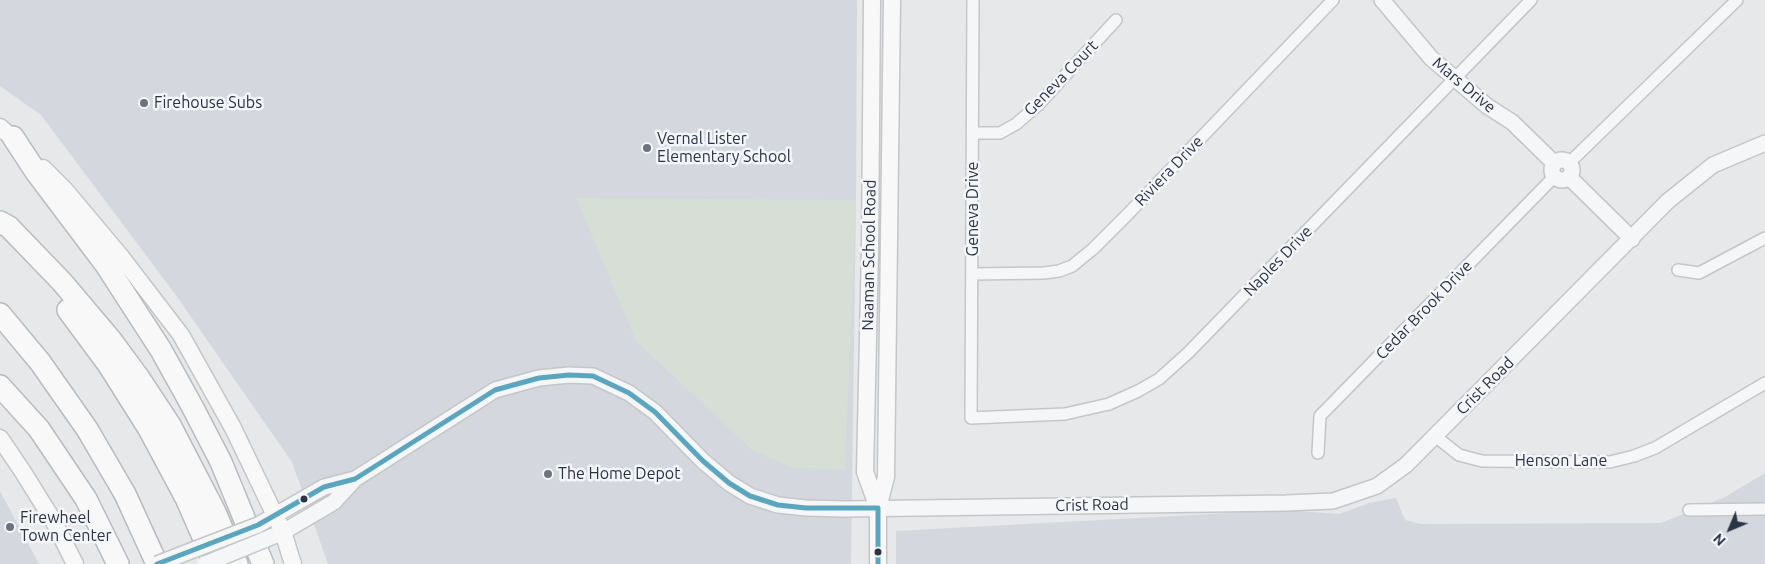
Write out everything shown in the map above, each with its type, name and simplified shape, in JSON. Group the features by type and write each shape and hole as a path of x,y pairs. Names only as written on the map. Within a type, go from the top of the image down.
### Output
{"highway":[{"path":"6,132 106,264 161,350 221,462 263,564"},
{"path":"0,222 62,282 111,340 139,378 170,425 215,512 237,564"},
{"path":"0,233 68,310 130,396 177,480 215,564"},
{"path":"0,314 40,362 87,429 125,494 157,564"},
{"path":"0,386 39,429 86,499 118,564"}],"main road":[{"name":"Naaman School Road","path":"872,0 870,248 865,472 878,508"},
{"name":"Naaman School Road","path":"878,564 878,508 886,477 892,0"},
{"path":"6,132 65,190 109,242 181,335 233,428 283,532 293,564"},
{"path":"0,438 54,522 75,564"}],"street":[{"name":"Geneva Drive","path":"971,418 973,0"},
{"name":"Riviera Drive","path":"972,274 1059,271 1072,266 1093,249 1128,214 1333,0"},
{"name":"Mars Drive","path":"1382,0 1415,41 1455,80 1486,106 1512,122 1632,239"},
{"name":"Naples Drive","path":"971,418 1065,414 1109,404 1159,379 1188,353 1531,0"},
{"name":"Cedar Brook Drive","path":"1318,453 1320,416 1561,170 1737,0"},
{"name":"Geneva Court","path":"973,133 1000,133 1016,124 1038,105 1116,20"},
{"name":"Crist Road","path":"205,564 283,532 334,502 355,479 495,390 539,378 569,375 593,376 629,393 655,412 704,461 730,483 750,496 778,505 806,508 878,508 1286,503 1333,500 1377,486 1406,465 1668,201 1713,165 1765,143"},
{"path":"1678,270 1700,273 1765,238"},
{"name":"Henson Lane","path":"1435,436 1459,454 1482,461 1610,462 1634,456 1654,448 1765,383"},
{"name":"Crist Road","path":"157,564 258,525 324,487 355,479"},
{"path":"1689,510 1765,509"}],"shaded area":[{"path":"0,0 857,0 851,564 328,564 292,462 175,294 41,115 0,86"},
{"path":"576,198 856,200 845,470 793,468 752,450 636,341"},
{"path":"1765,473 1765,564 896,564 896,531 1286,510 1339,514 1369,503 1396,498 1405,520 1421,524 1661,523 1725,497"},
{"name":"Firewheel Town Center","path":"0,491 39,564 0,564"}],"transit line":[{"path":"157,564 258,525 324,487 355,479 495,390 539,378 569,375 593,376 629,393 655,412 703,461 729,483 750,496 778,505 806,508 878,508"},
{"path":"878,508 878,564"}],"place":[{"name":"Firehouse Subs","path":"144,103"},
{"name":"Vernal Lister Elementary School","path":"647,148"},
{"name":"The Home Depot","path":"548,474"},
{"name":"Firewheel Town Center","path":"10,527"}]}
